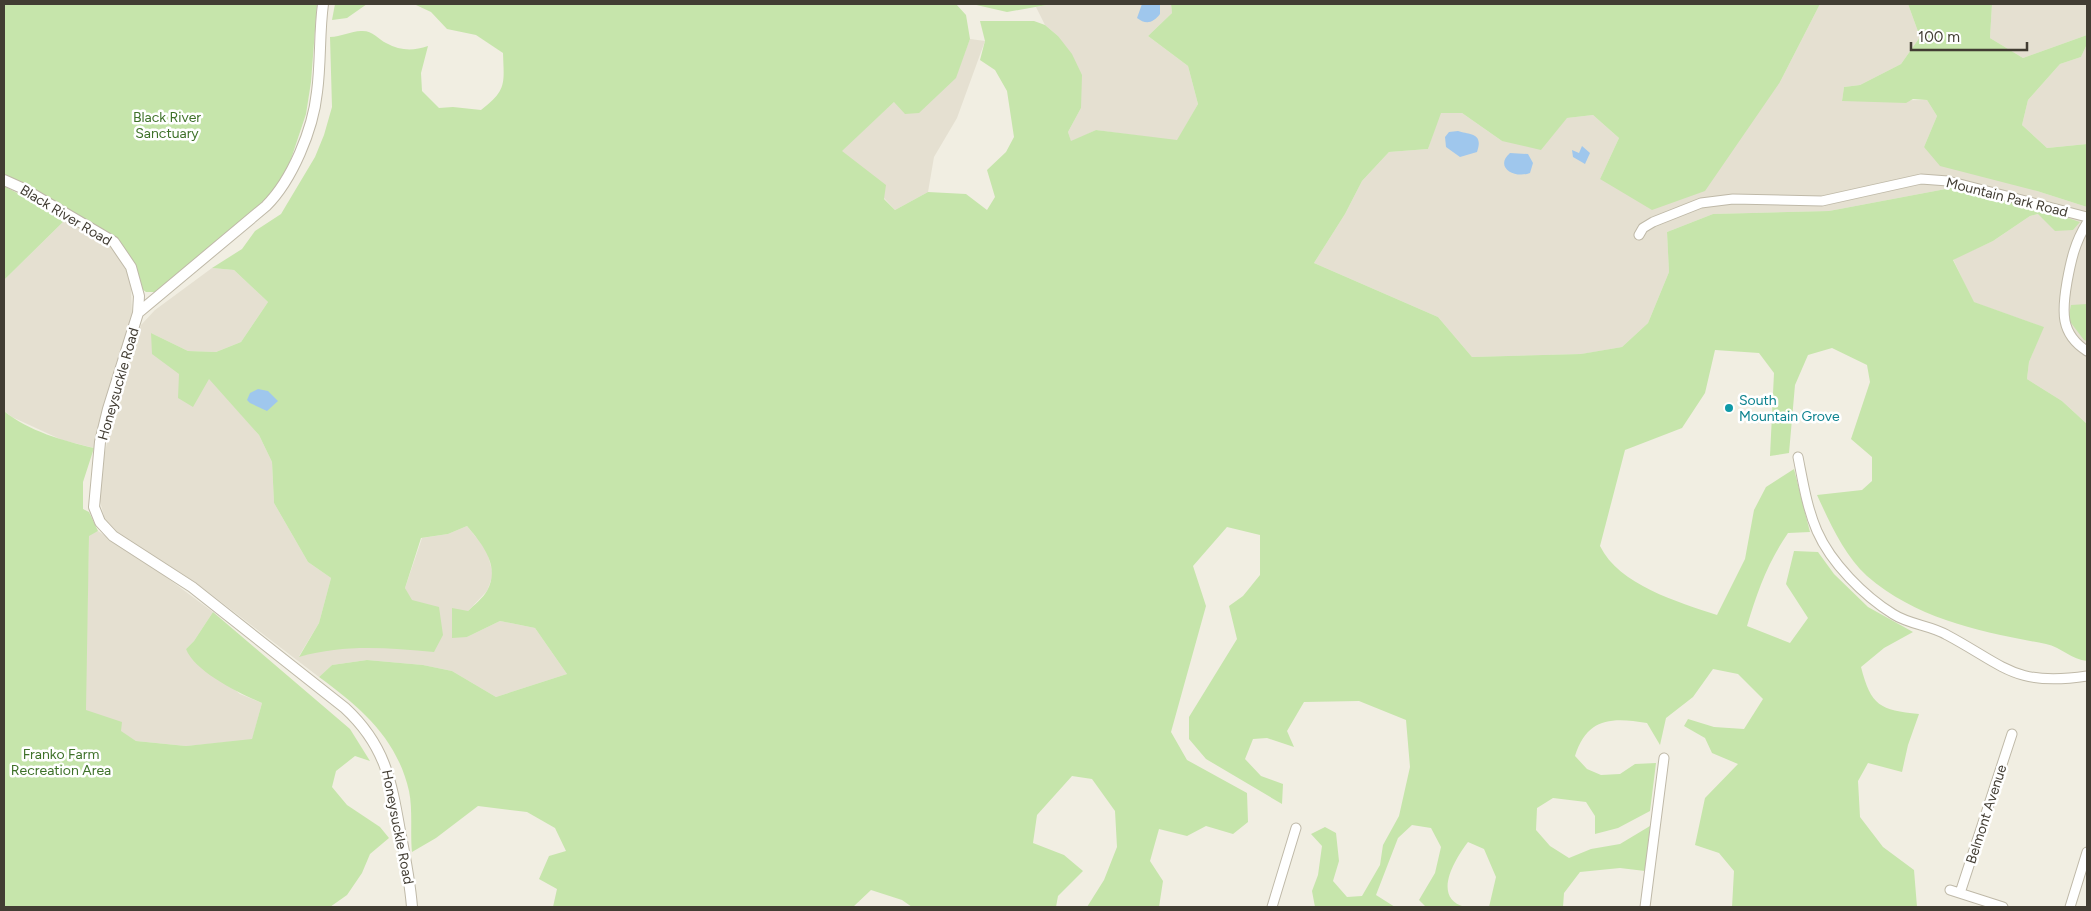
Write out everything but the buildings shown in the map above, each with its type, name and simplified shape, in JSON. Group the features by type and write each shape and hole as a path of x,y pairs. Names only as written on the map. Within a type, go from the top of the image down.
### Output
{"street":[{"name":"Honeysuckle Road","path":"323,4 315,102 306,134 281,189 266,206 138,313 108,409 100,442 93,499 96,514 104,528 113,536 192,587 345,708 364,727 378,746 391,780 408,872 412,907"},
{"name":"Mountain Park Road","path":"1639,235 1643,228 1653,222 1696,205 1717,200 1762,198 1822,201 1921,179 1948,181 2087,217"},
{"name":"Black River Road","path":"4,180 40,198 114,242 131,267 139,296 138,313"},
{"path":"2087,223 2078,238 2071,257 2062,314 2067,332 2072,339 2087,351"},
{"path":"1798,457 1812,516 1824,544 1851,578 1894,614 1946,634 1990,662 2019,675 2051,680 2087,676"},
{"name":"Belmont Avenue","path":"1960,893 2012,734"},
{"path":"1645,907 1664,758"},
{"path":"1272,907 1296,828"},
{"path":"2070,907 2087,852"},
{"path":"1950,890 2003,907"}],"shaded area":[{"path":"1052,4 1171,4 1172,13 1148,36 1188,66 1198,104 1177,141 1096,130 1071,142 1068,132 1081,108 1058,36 1045,25 1036,7"},
{"path":"1820,4 1908,4 1920,37 1901,64 1860,85 1844,87 1842,101 1927,100 1937,116 1924,147 2037,191 2087,207 2087,424 2062,401 2027,379 2029,362 2043,327 1973,302 1953,259 1993,241 2030,216 2038,214 2079,223 1951,188 1829,211 1713,214 1667,232 1669,272 1648,323 1622,347 1582,354 1472,357 1438,317 1314,263 1345,214 1362,181 1389,152 1428,149 1440,113 1462,113 1502,141 1567,118 1593,115 1619,138 1600,179 1780,82"},
{"path":"1992,4 2087,4 2087,35 2023,58 1990,38"},
{"path":"970,39 985,41 957,118 934,157 928,192 895,210 841,151 894,102 955,78"},
{"path":"2087,44 2087,144 2047,148 2022,125 2028,100 2060,64 2081,57"},
{"path":"66,219 111,246 127,271 131,289 132,315 94,448 62,440 12,417 4,411 4,280"},
{"path":"212,268 234,270 268,302 241,342 216,352 188,351 151,333 209,378 259,435 272,462 274,503 308,562 331,578 319,623 299,656 328,649 379,647 434,651 405,588 422,538 448,534 467,526 487,551 493,575 487,591 468,611 467,637 500,621 535,628 567,674 496,697 452,671 423,665 367,660 332,665 319,677 195,582 116,532 106,523 99,498 104,456 120,387 141,325 155,310"},
{"path":"98,531 162,574 213,612 194,641 186,649 240,694 262,703 252,740 186,746 136,741 85,710 89,535"}],"green space":[{"name":"Black River Sanctuary","path":"4,4 317,4 311,82 306,114 290,162 278,185 263,203 155,292 146,292 142,289 128,254 4,175"},
{"path":"335,4 367,4 347,18 332,20"},
{"path":"404,4 956,4 966,15 970,39 956,78 919,113 905,114 894,102 842,151 886,185 884,199 895,210 928,192 966,194 987,210 995,197 987,170 1006,152 1014,137 1007,91 995,70 980,60 985,41 980,21 1034,21 1045,25 1058,36 1072,54 1082,75 1081,108 1068,132 1071,141 1096,130 1177,140 1198,104 1188,66 1148,36 1172,13 1171,4 1820,4 1780,82 1705,191 1652,210 1600,179 1619,138 1593,115 1567,118 1541,150 1502,141 1462,113 1441,113 1428,149 1389,152 1362,181 1345,214 1314,263 1438,317 1472,357 1581,354 1622,347 1648,323 1669,272 1667,232 1713,214 1829,211 1951,188 2047,211 2080,222 2073,230 2055,231 2038,214 2030,216 1993,241 1953,260 1974,302 2044,327 2029,362 2027,379 2062,401 2087,424 2087,661 2046,644 1975,629 1929,614 1907,604 1887,591 1867,576 1851,558 1838,538 1817,495 1862,490 1872,481 1872,457 1851,439 1870,382 1867,365 1832,348 1808,355 1795,385 1789,453 1770,456 1774,373 1759,353 1715,350 1705,393 1682,428 1625,450 1600,546 1609,560 1635,582 1668,598 1717,615 1745,559 1754,510 1766,487 1794,469 1810,532 1788,533 1764,578 1747,626 1790,643 1808,618 1786,584 1794,551 1818,552 1834,574 1868,607 1913,632 1884,648 1861,667 1869,690 1879,704 1886,708 1919,714 1908,745 1902,772 1868,763 1858,781 1860,817 1883,847 1914,870 1917,907 1732,907 1734,871 1719,853 1695,845 1705,798 1738,764 1712,753 1705,738 1684,726 1688,719 1714,727 1744,729 1763,699 1738,674 1713,669 1693,697 1666,718 1660,745 1647,723 1622,720 1602,723 1594,727 1580,743 1575,756 1587,769 1601,775 1620,774 1635,764 1656,763 1650,811 1618,828 1595,834 1595,816 1586,802 1553,798 1537,808 1536,830 1550,846 1569,858 1591,849 1620,844 1650,826 1645,871 1620,868 1580,872 1564,893 1563,907 1489,907 1496,877 1484,849 1468,842 1452,868 1448,887 1449,895 1455,902 1465,907 1426,907 1419,900 1435,873 1441,847 1431,828 1412,825 1398,838 1376,895 1395,907 1315,907 1312,891 1318,875 1322,846 1311,834 1325,827 1336,833 1339,861 1333,881 1347,897 1362,896 1380,865 1383,845 1399,816 1410,767 1406,720 1359,701 1304,702 1287,731 1294,747 1267,738 1253,739 1245,759 1261,776 1283,784 1282,804 1206,759 1189,739 1189,717 1237,639 1229,606 1243,596 1260,575 1260,535 1227,527 1193,566 1206,606 1171,732 1187,760 1247,793 1248,822 1233,834 1206,826 1187,836 1159,829 1150,861 1163,881 1159,907 1087,907 1104,880 1117,847 1115,811 1092,779 1072,776 1037,815 1033,843 1064,855 1083,871 1058,896 1056,907 912,907 902,900 871,890 853,907 553,907 557,889 539,879 549,856 566,851 555,828 527,812 478,806 436,838 412,852 409,791 396,755 375,725 349,700 319,677 332,665 367,660 423,665 452,671 496,697 567,674 535,628 500,621 467,637 452,638 452,608 468,611 485,594 491,582 491,564 488,556 467,526 448,534 421,538 405,588 412,600 439,607 443,635 434,652 366,648 333,650 299,657 319,623 331,578 308,562 274,503 272,462 259,435 209,379 193,407 178,398 179,374 152,354 151,333 188,351 216,352 241,342 268,302 234,270 212,268 242,249 255,231 281,214 315,157 332,107 330,37 365,31 372,33 391,46 402,49 417,49 428,46 421,73 422,91 439,108 453,107 481,110 496,97 502,86 504,72 503,53 476,35 447,29 431,12 416,5"},
{"path":"972,4 1052,4 1007,12"},
{"path":"1908,4 1992,4 1990,38 2023,58 2087,35 2087,44 2081,57 2060,64 2028,100 2022,125 2047,148 2087,144 2087,207 2037,191 1940,166 1924,147 1937,116 1927,100 1913,99 1906,103 1842,101 1844,87 1860,85 1901,64 1920,37"},
{"path":"4,186 66,219 4,280"},
{"path":"2087,304 2087,341 2084,340 2068,319 2071,305"},
{"name":"Franko Farm Recreation Area","path":"4,411 35,430 94,448 83,482 83,509 89,512 98,531 89,536 86,710 122,722 121,731 136,741 186,746 252,739 262,703 230,688 208,674 198,666 186,649 194,641 213,612 350,729 370,761 355,756 336,771 332,787 347,805 380,827 389,838 370,854 362,873 347,895 330,907 4,907"}],"water":[{"path":"1142,4 1160,4 1160,14 1149,22 1143,22 1137,18"},
{"path":"1458,131 1471,134 1477,138 1479,146 1477,152 1460,157 1446,147 1445,137 1449,132"},
{"path":"1582,146 1590,153 1585,164 1573,157 1572,150 1579,153"},
{"path":"1510,153 1528,154 1533,163 1530,173 1512,173 1505,167 1504,163"},
{"path":"258,389 268,391 278,401 267,411 247,400 250,393"}],"place":[{"name":"South Mountain Grove","path":"1729,408"}]}
